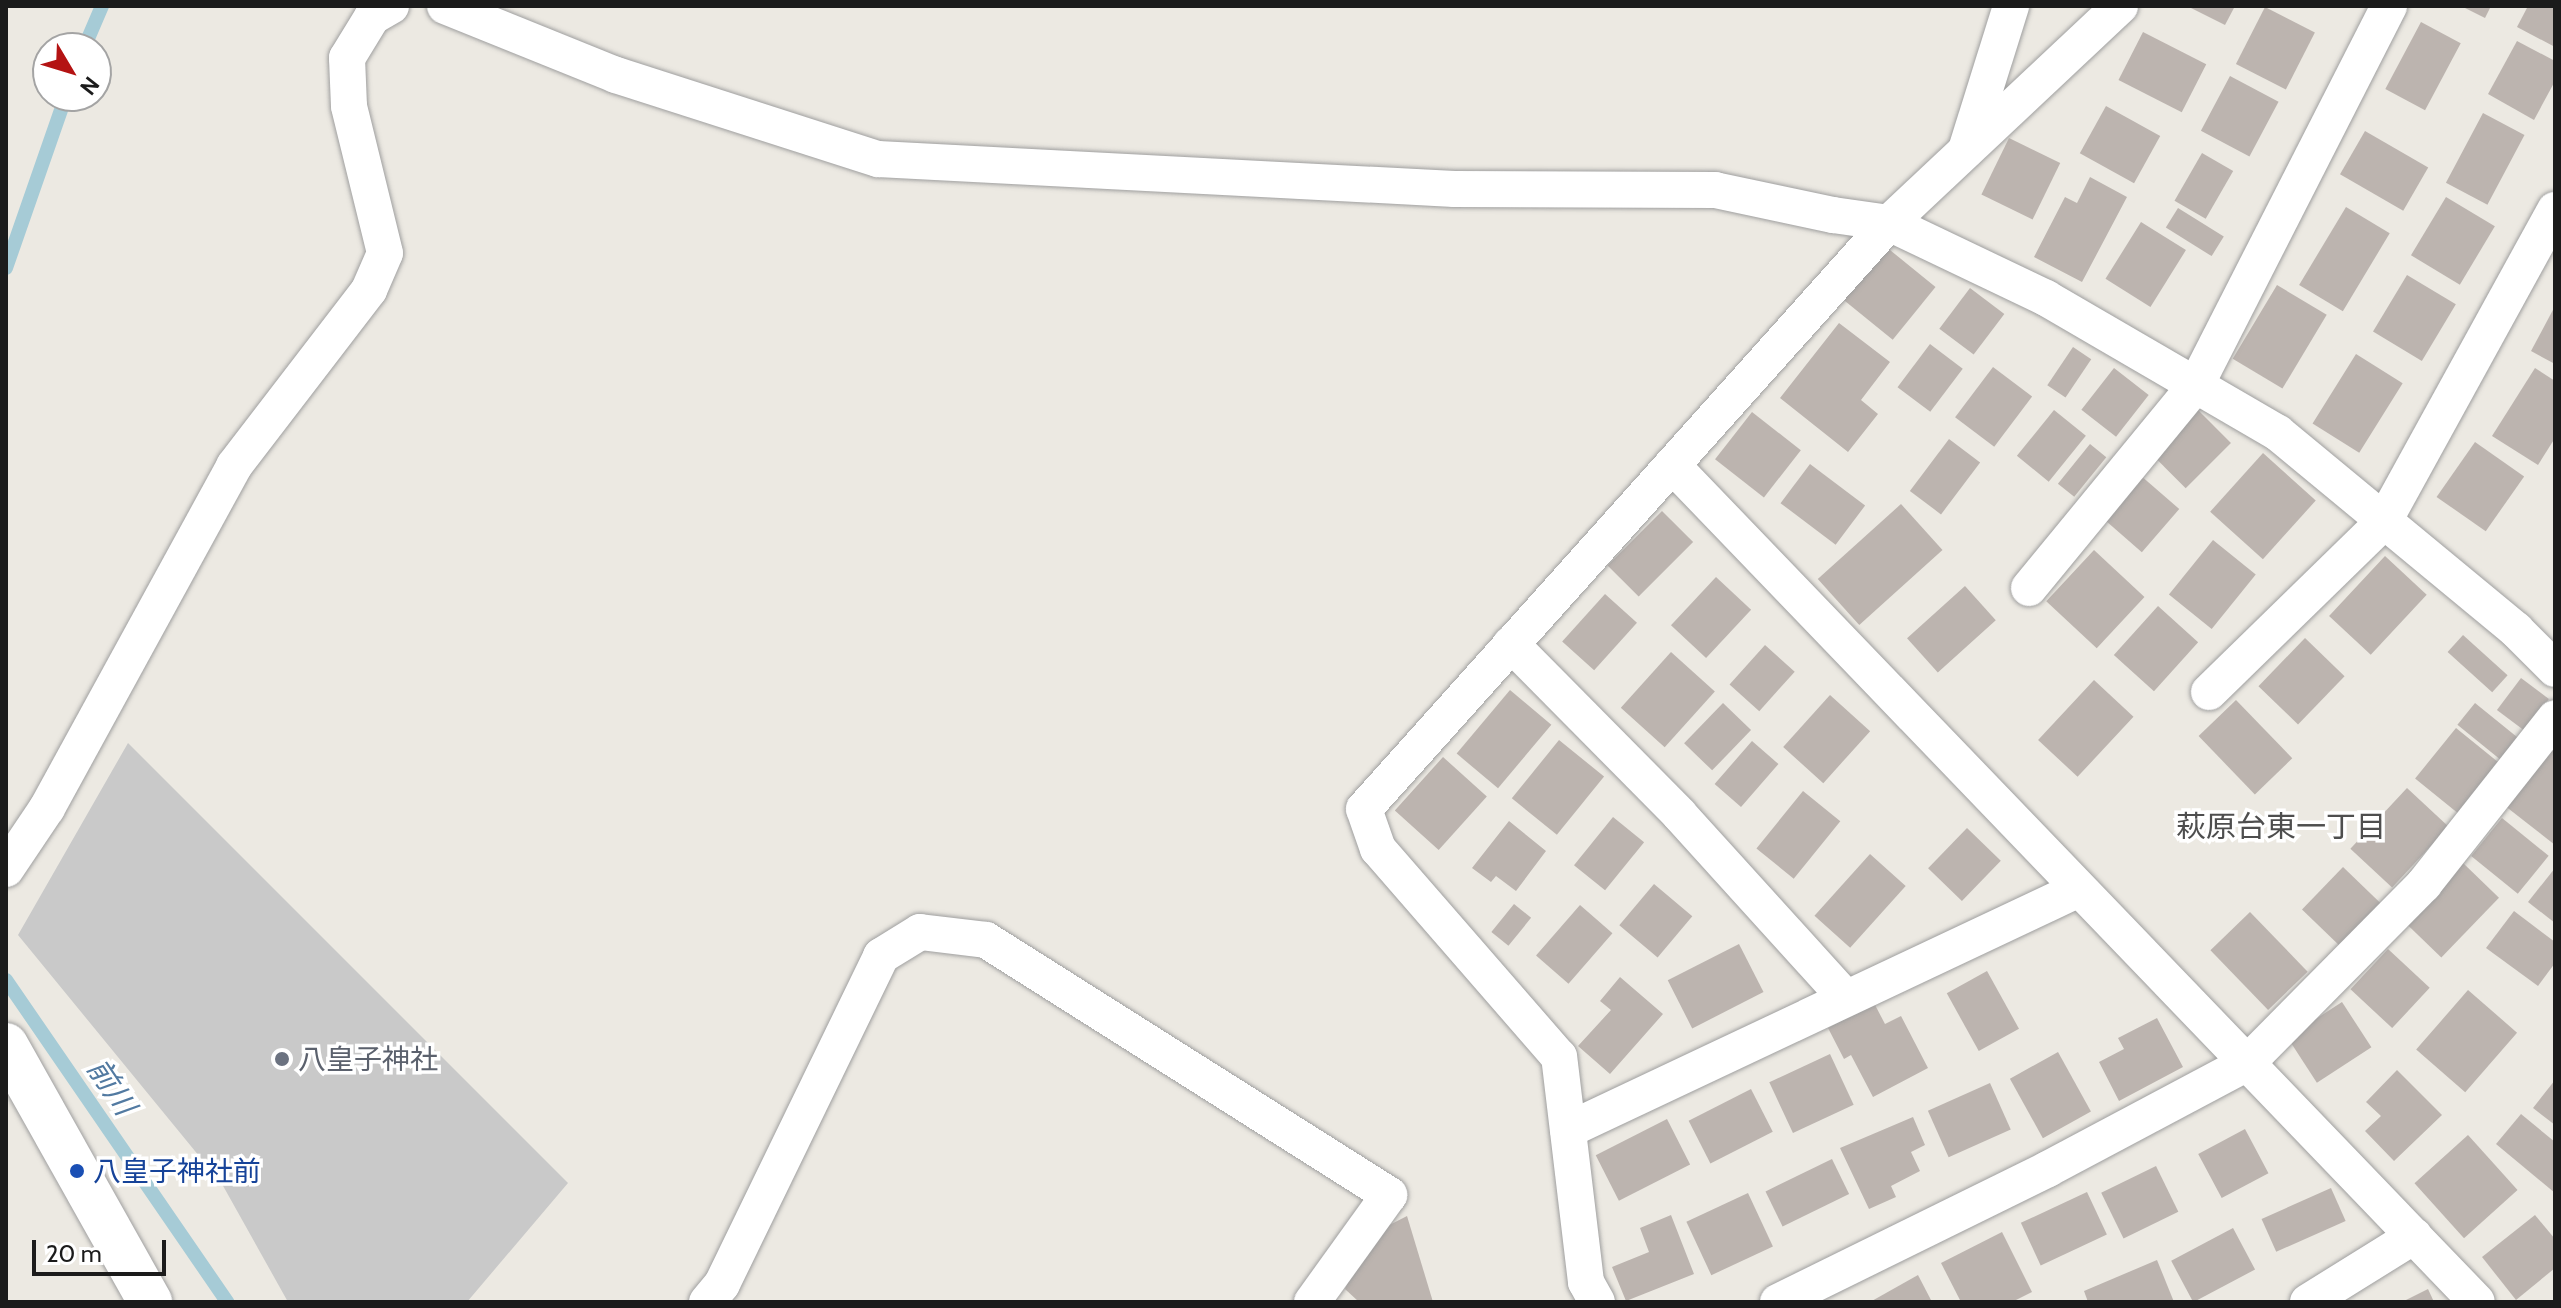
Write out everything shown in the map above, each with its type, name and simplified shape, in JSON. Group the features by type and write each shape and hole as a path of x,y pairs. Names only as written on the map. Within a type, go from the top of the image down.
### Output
{"street":[{"path":"6,869 47,808 234,466 369,290 385,253 349,106 347,58 372,17 391,6"},
{"path":"445,6 616,75 878,159 1454,189 1715,190 1833,215 1889,223 2046,298 2278,433 2516,630 2555,669"},
{"path":"1966,151 2011,6"},
{"path":"1597,1302 1586,1282 1559,1057 1378,849 1364,809 1889,223 2120,6"},
{"path":"2029,588 2196,385 2389,6"},
{"path":"2209,692 2384,521 2555,210"},
{"path":"1672,465 2477,1302"},
{"path":"1511,644 1679,814 1846,998"},
{"path":"1778,1302 2048,1169 2247,1063 2424,884 2555,718"},
{"path":"1568,1130 2079,889"},
{"path":"707,1302 722,1284 881,956 920,932 986,940 1389,1195 1312,1302"},
{"path":"6,1045 150,1302"},
{"path":"2308,1302 2414,1236"}],"shaded area":[{"name":"八皇子神社","path":"128,743 568,1183 467,1302 288,1302 222,1184 18,935"}],"building":[{"path":"2187,6 2235,6 2225,25"},
{"path":"2461,6 2491,6 2485,18"},
{"path":"2528,6 2555,6 2555,47 2517,27"},
{"path":"2265,7 2315,32 2286,89 2236,64"},
{"path":"2421,22 2461,43 2425,110 2385,89"},
{"path":"2143,32 2206,64 2182,112 2118,80"},
{"path":"2517,41 2555,61 2555,81 2534,120 2488,94"},
{"path":"2230,76 2279,102 2249,157 2201,131"},
{"path":"2106,106 2160,136 2134,183 2080,153"},
{"path":"2483,113 2524,135 2487,205 2446,183"},
{"path":"2365,131 2428,168 2403,211 2340,174"},
{"path":"2009,138 2060,163 2033,220 1981,195"},
{"path":"2202,153 2233,171 2206,219 2174,201"},
{"path":"2090,177 2127,197 2082,282 2034,257 2065,197 2077,203"},
{"path":"2446,197 2495,226 2460,285 2411,255"},
{"path":"2346,207 2390,233 2343,311 2299,285"},
{"path":"2178,208 2224,237 2212,256 2166,228"},
{"path":"2141,222 2186,250 2150,307 2105,279"},
{"path":"1885,246 1936,287 1893,340 1842,299"},
{"path":"2407,275 2456,304 2422,361 2373,332"},
{"path":"2277,285 2327,315 2282,389 2233,359"},
{"path":"1970,288 2004,314 1974,355 1939,329"},
{"path":"2555,306 2555,364 2531,351"},
{"path":"1839,323 1890,362 1861,400 1878,414 1848,452 1780,398"},
{"path":"1930,344 1963,369 1930,412 1898,387"},
{"path":"2073,347 2091,359 2066,397 2047,385"},
{"path":"2356,354 2403,383 2359,453 2313,424"},
{"path":"1993,367 2032,396 1994,447 1955,417"},
{"path":"2114,368 2149,395 2116,437 2081,410"},
{"path":"2535,368 2555,381 2555,438 2538,465 2492,436"},
{"path":"2197,409 2231,443 2186,488 2152,454"},
{"path":"2054,410 2086,436 2049,482 2017,456"},
{"path":"1752,412 1801,450 1764,497 1715,459"},
{"path":"1949,439 1980,462 1941,514 1910,491"},
{"path":"2475,442 2524,476 2486,531 2437,497"},
{"path":"2090,444 2106,457 2074,497 2058,484"},
{"path":"2263,453 2316,501 2263,559 2210,512"},
{"path":"1810,464 1865,506 1836,545 1781,503"},
{"path":"2140,475 2179,509 2142,552 2103,518"},
{"path":"1901,504 1942,550 1859,625 1818,579"},
{"path":"1662,511 1693,542 1639,597 1608,565"},
{"path":"2213,540 2256,575 2212,629 2169,594"},
{"path":"2094,550 2144,597 2097,648 2046,601"},
{"path":"2385,556 2427,595 2371,655 2329,616"},
{"path":"1716,577 1751,610 1706,658 1671,625"},
{"path":"1965,586 1996,620 1938,672 1907,638"},
{"path":"1605,594 1637,623 1594,670 1562,642"},
{"path":"2158,606 2198,642 2154,691 2114,655"},
{"path":"2463,635 2508,675 2492,692 2448,652"},
{"path":"2305,638 2345,676 2298,724 2258,686"},
{"path":"1765,645 1795,672 1759,711 1730,684"},
{"path":"1671,652 1715,691 1665,747 1621,708"},
{"path":"2521,678 2549,699 2525,731 2497,710"},
{"path":"2094,680 2133,717 2078,777 2038,740"},
{"path":"1510,690 1551,725 1498,788 1457,754"},
{"path":"1830,695 1870,731 1823,783 1783,747"},
{"path":"2236,700 2292,758 2255,794 2199,736"},
{"path":"1723,703 1751,730 1712,770 1684,743"},
{"path":"2475,703 2520,740 2502,761 2457,725"},
{"path":"2456,728 2503,766 2462,816 2415,779"},
{"path":"1559,740 1604,777 1557,835 1512,798"},
{"path":"1752,741 1778,764 1741,807 1715,784"},
{"path":"2546,744 2555,751 2555,845 2500,802"},
{"path":"1443,757 1487,796 1439,850 1395,811"},
{"path":"2407,788 2449,827 2392,888 2350,849"},
{"path":"1803,791 1840,821 1794,879 1756,849"},
{"path":"1613,817 1644,842 1605,890 1574,865"},
{"path":"2502,818 2549,856 2518,894 2471,856"},
{"path":"1509,821 1546,851 1516,891 1496,876 1491,882 1472,868"},
{"path":"1967,828 2001,861 1962,901 1928,868"},
{"path":"1870,854 1906,886 1850,948 1814,916"},
{"path":"2463,863 2499,898 2441,957 2405,923"},
{"path":"2343,867 2381,904 2340,946 2302,909"},
{"path":"2555,868 2555,923 2528,902"},
{"path":"1654,884 1692,916 1658,958 1619,925"},
{"path":"1514,904 1531,918 1508,946 1491,932"},
{"path":"1580,905 1612,933 1568,984 1536,956"},
{"path":"2514,911 2555,942 2555,963 2538,986 2486,948"},
{"path":"2250,912 2308,972 2268,1010 2210,950"},
{"path":"1739,944 1764,992 1692,1028 1668,980"},
{"path":"2388,949 2430,988 2392,1028 2350,989"},
{"path":"1987,971 2019,1029 1979,1051 1947,993"},
{"path":"1620,977 1663,1014 1610,1074 1578,1046 1611,1010 1600,1001"},
{"path":"2468,990 2517,1033 2465,1092 2416,1050"},
{"path":"2342,1002 2371,1047 2317,1083 2287,1037"},
{"path":"1874,1003 1885,1024 1901,1016 1928,1068 1873,1097 1851,1055 1844,1059 1828,1028"},
{"path":"2157,1018 2183,1067 2119,1101 2099,1062 2124,1049 2118,1038"},
{"path":"2058,1052 2091,1111 2043,1138 2010,1079"},
{"path":"1830,1054 1854,1105 1793,1133 1769,1082"},
{"path":"2397,1070 2442,1115 2394,1161 2365,1131 2381,1116 2366,1102"},
{"path":"2555,1080 2555,1125 2533,1108"},
{"path":"1990,1083 2011,1130 1949,1157 1928,1111"},
{"path":"1751,1089 1773,1132 1710,1164 1689,1121"},
{"path":"2521,1114 2555,1142 2555,1193 2496,1144"},
{"path":"1913,1117 1925,1145 1911,1152 1920,1171 1891,1186 1896,1197 1869,1209 1840,1148"},
{"path":"1667,1119 1690,1164 1619,1201 1596,1155"},
{"path":"2245,1129 2268,1173 2222,1198 2198,1154"},
{"path":"2468,1135 2518,1190 2464,1238 2414,1183"},
{"path":"1832,1159 1849,1194 1783,1226 1765,1191"},
{"path":"2156,1166 2178,1212 2124,1239 2101,1193"},
{"path":"2331,1188 2346,1221 2276,1252 2262,1219"},
{"path":"2087,1192 2107,1235 2041,1265 2021,1223"},
{"path":"1748,1193 1773,1246 1711,1275 1686,1222"},
{"path":"1671,1215 1694,1274 1626,1301 1612,1267 1649,1252 1640,1228"},
{"path":"2535,1215 2555,1239 2555,1268 2516,1300 2482,1257"},
{"path":"1407,1216 1433,1302 1359,1302 1345,1289 1366,1237"},
{"path":"2233,1228 2255,1269 2193,1302 2171,1261"},
{"path":"2002,1232 2032,1292 2012,1302 1961,1302 1941,1263"},
{"path":"2157,1260 2174,1302 2088,1302 2084,1291"},
{"path":"1918,1275 1932,1302 1870,1302"},
{"path":"2428,1289 2434,1302 2402,1302"}],"waterway":[{"name":"前川","path":"91,32 102,6"},
{"name":"前川","path":"6,268 60,112"},
{"name":"前川","path":"6,980 227,1302"}],"place":[{"name":"八皇子神社","path":"282,1059"},
{"name":"八皇子神社前","path":"77,1171"}],"district":[{"name":"萩原台東一丁目","path":"2281,827"}]}
